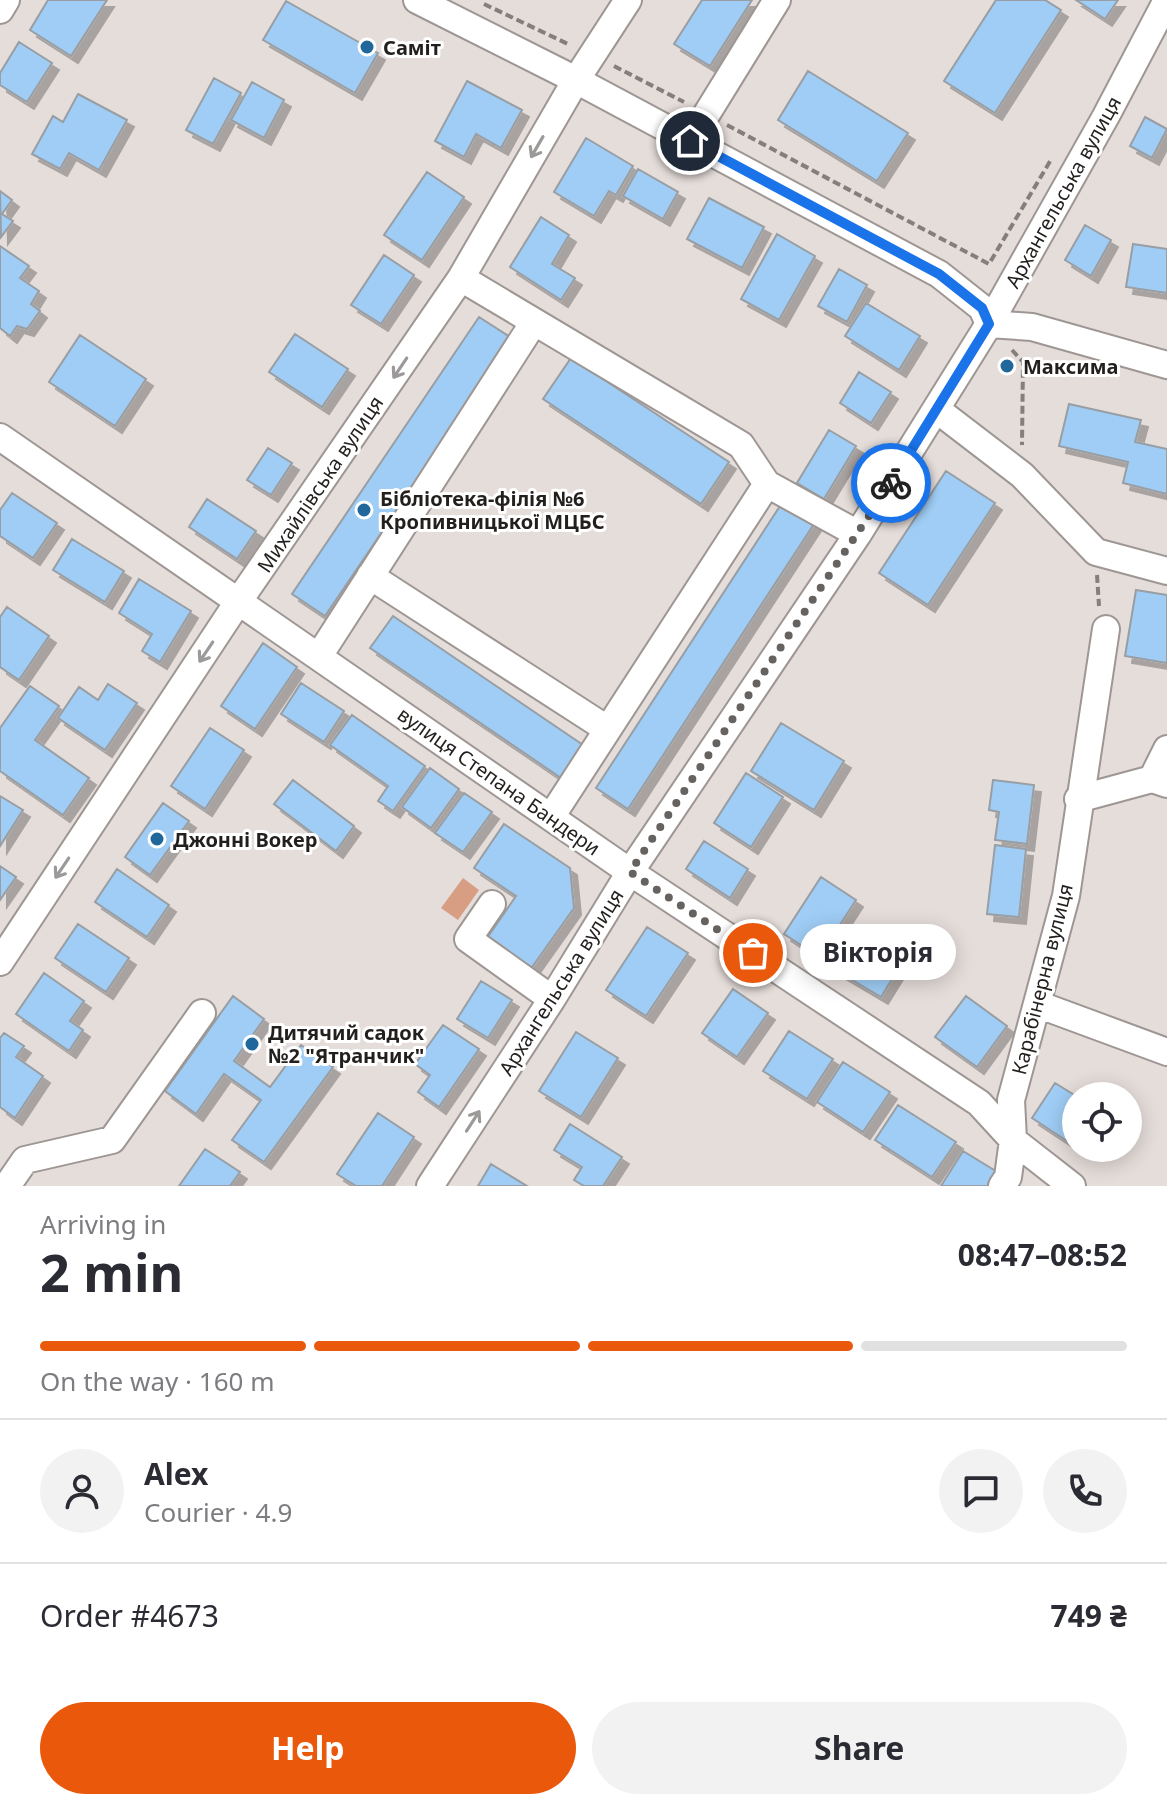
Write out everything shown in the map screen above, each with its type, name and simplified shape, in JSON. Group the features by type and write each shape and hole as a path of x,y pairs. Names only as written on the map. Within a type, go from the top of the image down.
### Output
{"street":[{"path":"0,10 6,0"},
{"path":"417,0 576,80 939,274 982,308 989,324 1032,327 1167,365"},
{"name":"Михайлівська вулиця","path":"0,962 238,602 461,278 576,80 628,0"},
{"path":"690,141 777,0"},
{"name":"Архангельська вулиця","path":"430,1186 552,999 630,872 858,534 989,324 1167,0"},
{"path":"461,278 741,445 767,484 858,534"},
{"path":"319,656 534,322"},
{"path":"936,409 1022,475 1096,552 1167,571"},
{"name":"вулиця Степана Бандери","path":"0,437 630,872 979,1103 1013,1140 1072,1186"},
{"path":"551,817 767,484"},
{"path":"370,576 607,729"},
{"name":"Карабінерна вулиця","path":"1002,1186 1008,1177 1013,1140 1011,1100 1066,896 1078,799 1106,629"},
{"path":"1078,799 1160,781 1167,749"},
{"path":"492,904 468,939 552,999"},
{"path":"1037,1004 1167,1052"},
{"path":"7,1186 25,1160 112,1140 202,1013"}],"path":[{"path":"476,0 693,107"},
{"path":"721,122 989,264 1054,155"},
{"path":"989,324 1023,362 1022,475"},
{"path":"1096,552 1100,625 1106,629"}],"shaded area":[{"path":"463,878 479,890 458,920 441,908"}],"building":[{"path":"48,0 107,0 71,56 30,30"},
{"path":"702,0 752,0 710,66 674,44"},
{"path":"996,0 1045,0 1061,10 995,113 944,81"},
{"path":"1076,0 1118,0 1105,19"},
{"path":"286,1 378,53 355,93 263,40"},
{"path":"19,42 52,63 27,102 0,85 0,73"},
{"path":"808,71 908,133 877,181 778,120"},
{"path":"214,78 241,93 213,144 186,130"},
{"path":"467,81 522,110 501,148 476,134 464,157 435,141"},
{"path":"252,82 284,100 264,138 231,120"},
{"path":"78,94 127,120 99,170 69,153 60,169 32,154 53,116 63,122"},
{"path":"1145,117 1167,129 1152,158 1130,146"},
{"path":"586,138 633,166 616,195 609,191 594,216 554,192"},
{"path":"638,169 678,192 663,219 623,196"},
{"path":"427,172 464,197 422,260 384,235"},
{"path":"0,191 12,200 2,214 13,221 1,237"},
{"path":"709,198 764,227 742,268 687,239"},
{"path":"541,217 569,235 552,264 575,278 561,300 510,267"},
{"path":"1085,225 1111,240 1091,276 1065,260"},
{"path":"777,234 815,256 779,320 741,299"},
{"path":"1133,244 1167,249 1167,293 1126,287"},
{"path":"0,246 29,266 20,278 39,291 31,304 40,311 27,329 17,326 10,336 0,328"},
{"path":"384,255 414,275 381,324 351,305"},
{"path":"839,269 867,285 847,322 818,306"},
{"path":"866,303 920,336 899,370 845,336"},
{"path":"479,317 513,339 325,616 292,594"},
{"path":"295,334 348,369 322,407 269,372"},
{"path":"80,335 146,379 115,426 49,382"},
{"path":"571,358 729,462 701,504 543,399"},
{"path":"859,372 891,392 871,423 840,403"},
{"path":"1069,404 1141,420 1135,442 1167,449 1167,494 1123,483 1128,462 1059,446"},
{"path":"829,430 856,446 824,499 797,483"},
{"path":"268,448 292,463 271,495 247,480"},
{"path":"946,471 995,503 928,605 879,573"},
{"path":"12,493 57,523 33,558 0,536 0,510"},
{"path":"207,499 256,531 237,559 189,527"},
{"path":"782,503 814,524 628,809 596,788"},
{"path":"72,539 124,571 105,602 53,570"},
{"path":"139,579 191,611 160,662 142,651 152,634 119,613"},
{"path":"1136,590 1167,595 1167,663 1125,656"},
{"path":"7,607 49,636 19,680 0,667 0,617"},
{"path":"393,616 586,747 564,780 370,648"},
{"path":"263,643 297,667 255,729 221,706"},
{"path":"301,683 344,711 324,742 281,714"},
{"path":"108,684 137,703 105,750 58,718 79,687 98,700"},
{"path":"30,686 59,706 35,740 89,778 63,815 0,771 0,728"},
{"path":"352,715 425,766 393,811 378,801 388,786 330,745"},
{"path":"781,723 844,761 814,810 751,771"},
{"path":"210,728 244,750 205,809 171,786"},
{"path":"430,768 459,789 431,828 402,807"},
{"path":"746,773 783,797 751,847 714,823"},
{"path":"293,780 354,826 336,851 274,804"},
{"path":"993,780 1034,785 1027,844 995,840 999,812 989,810"},
{"path":"464,793 492,812 463,852 435,833"},
{"path":"0,796 23,810 0,846"},
{"name":"Джонні Вокер","path":"163,803 189,821 150,875 125,857"},
{"path":"504,824 570,868 574,908 530,970 487,938 516,896 474,868"},
{"path":"704,841 748,869 730,898 686,869"},
{"path":"995,845 1026,849 1019,917 987,914"},
{"path":"0,866 16,877 0,900"},
{"path":"117,869 169,905 147,937 95,902"},
{"path":"821,877 856,900 819,957 784,934"},
{"path":"78,924 129,958 106,992 55,958"},
{"path":"647,927 688,953 646,1016 606,990"},
{"path":"863,927 908,953 881,997 837,971"},
{"path":"44,973 84,1001 70,1021 83,1030 69,1051 16,1014"},
{"path":"481,981 512,1000 488,1038 457,1019"},
{"path":"733,989 768,1013 737,1057 702,1033"},
{"path":"233,996 264,1019 234,1061 270,1087 301,1045 333,1067 264,1162 232,1140 261,1100 224,1074 196,1114 165,1091"},
{"path":"966,996 1007,1026 977,1067 935,1037"},
{"path":"443,1025 479,1049 439,1107 418,1092 430,1075 415,1064"},
{"path":"789,1031 833,1059 807,1099 763,1071"},
{"path":"576,1032 618,1058 581,1117 539,1091"},
{"path":"4,1033 24,1046 16,1057 43,1076 15,1118 0,1107 0,1038"},
{"path":"843,1062 890,1092 863,1132 817,1102"},
{"path":"1055,1083 1062,1087 1062,1138 1032,1118"},
{"path":"898,1105 956,1142 932,1177 875,1140"},
{"path":"378,1113 414,1137 382,1186 356,1186 337,1174"},
{"path":"570,1124 622,1157 603,1186 584,1186 574,1180 582,1167 554,1150"},
{"path":"205,1149 240,1172 230,1186 179,1186"},
{"path":"963,1151 999,1173 991,1186 941,1186"},
{"path":"491,1164 527,1186 478,1186"}],"way so far":[{"path":"753,953 630,872 891,483"}],"place":[{"name":"Саміт","path":"367,47"},
{"name":"Максима","path":"1007,366"},
{"name":"Бібліотека-філія №6 Кропивницької МЦБС","path":"364,510"},
{"name":"Джонні Вокер","path":"157,839"},
{"name":"Вікторія","path":"753,953"},
{"name":"Дитячий садок №2 \"Ятранчик\"","path":"252,1044"}],"route":[{"path":"690,141 939,274 982,308 989,324 891,483"}]}
